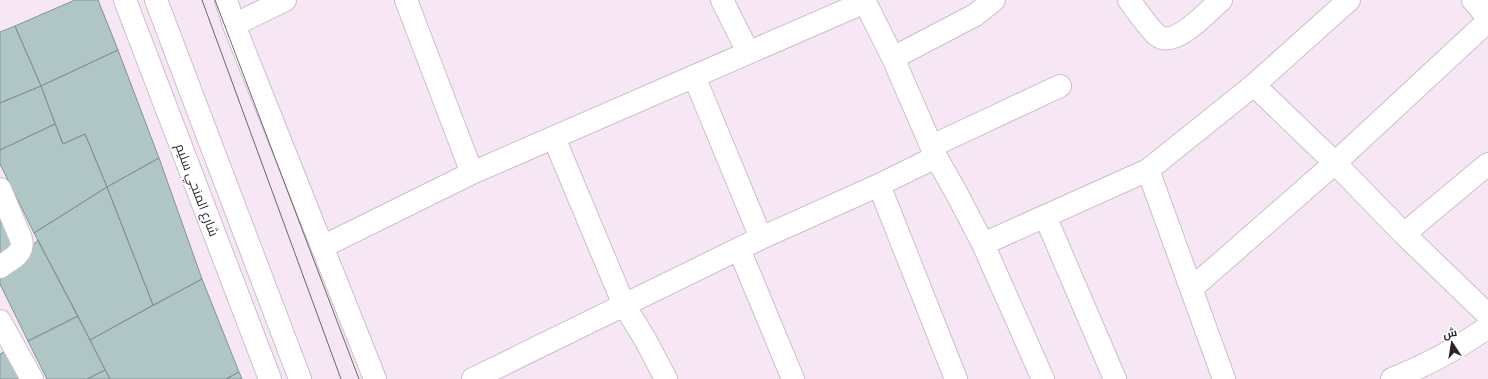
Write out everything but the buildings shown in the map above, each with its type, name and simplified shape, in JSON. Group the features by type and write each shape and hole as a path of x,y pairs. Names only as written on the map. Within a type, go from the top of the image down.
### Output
{"street":[{"name":"شارع المنجي سليم","path":"125,0 270,379"},
{"path":"156,0 300,379"},
{"path":"226,0 234,25 375,379"},
{"path":"234,25 285,0"},
{"path":"406,0 472,173"},
{"path":"722,0 748,52"},
{"path":"893,58 976,15 994,0"},
{"path":"1129,0 1158,36 1168,39 1180,35 1221,0"},
{"path":"983,244 1148,170 1254,85 1349,0"},
{"path":"1191,289 1335,163 1488,20 1473,0"},
{"path":"322,247 472,173 864,1 893,58 934,152 983,244 1044,379"},
{"path":"694,76 761,238"},
{"path":"1254,85 1488,315"},
{"path":"472,379 761,238 879,185 934,152 1060,86"},
{"path":"554,138 624,305 645,339 666,379"},
{"path":"1404,234 1488,164"},
{"path":"1148,170 1224,379"},
{"path":"879,185 956,379"},
{"path":"0,189 22,239 23,246 21,251 0,267"},
{"path":"1044,216 1115,379"},
{"path":"739,249 793,379"},
{"path":"0,321 32,379"},
{"path":"1392,379 1419,368 1463,345 1488,327"}],"tram line":[{"path":"202,0 341,379"},
{"path":"215,0 359,379"}]}
